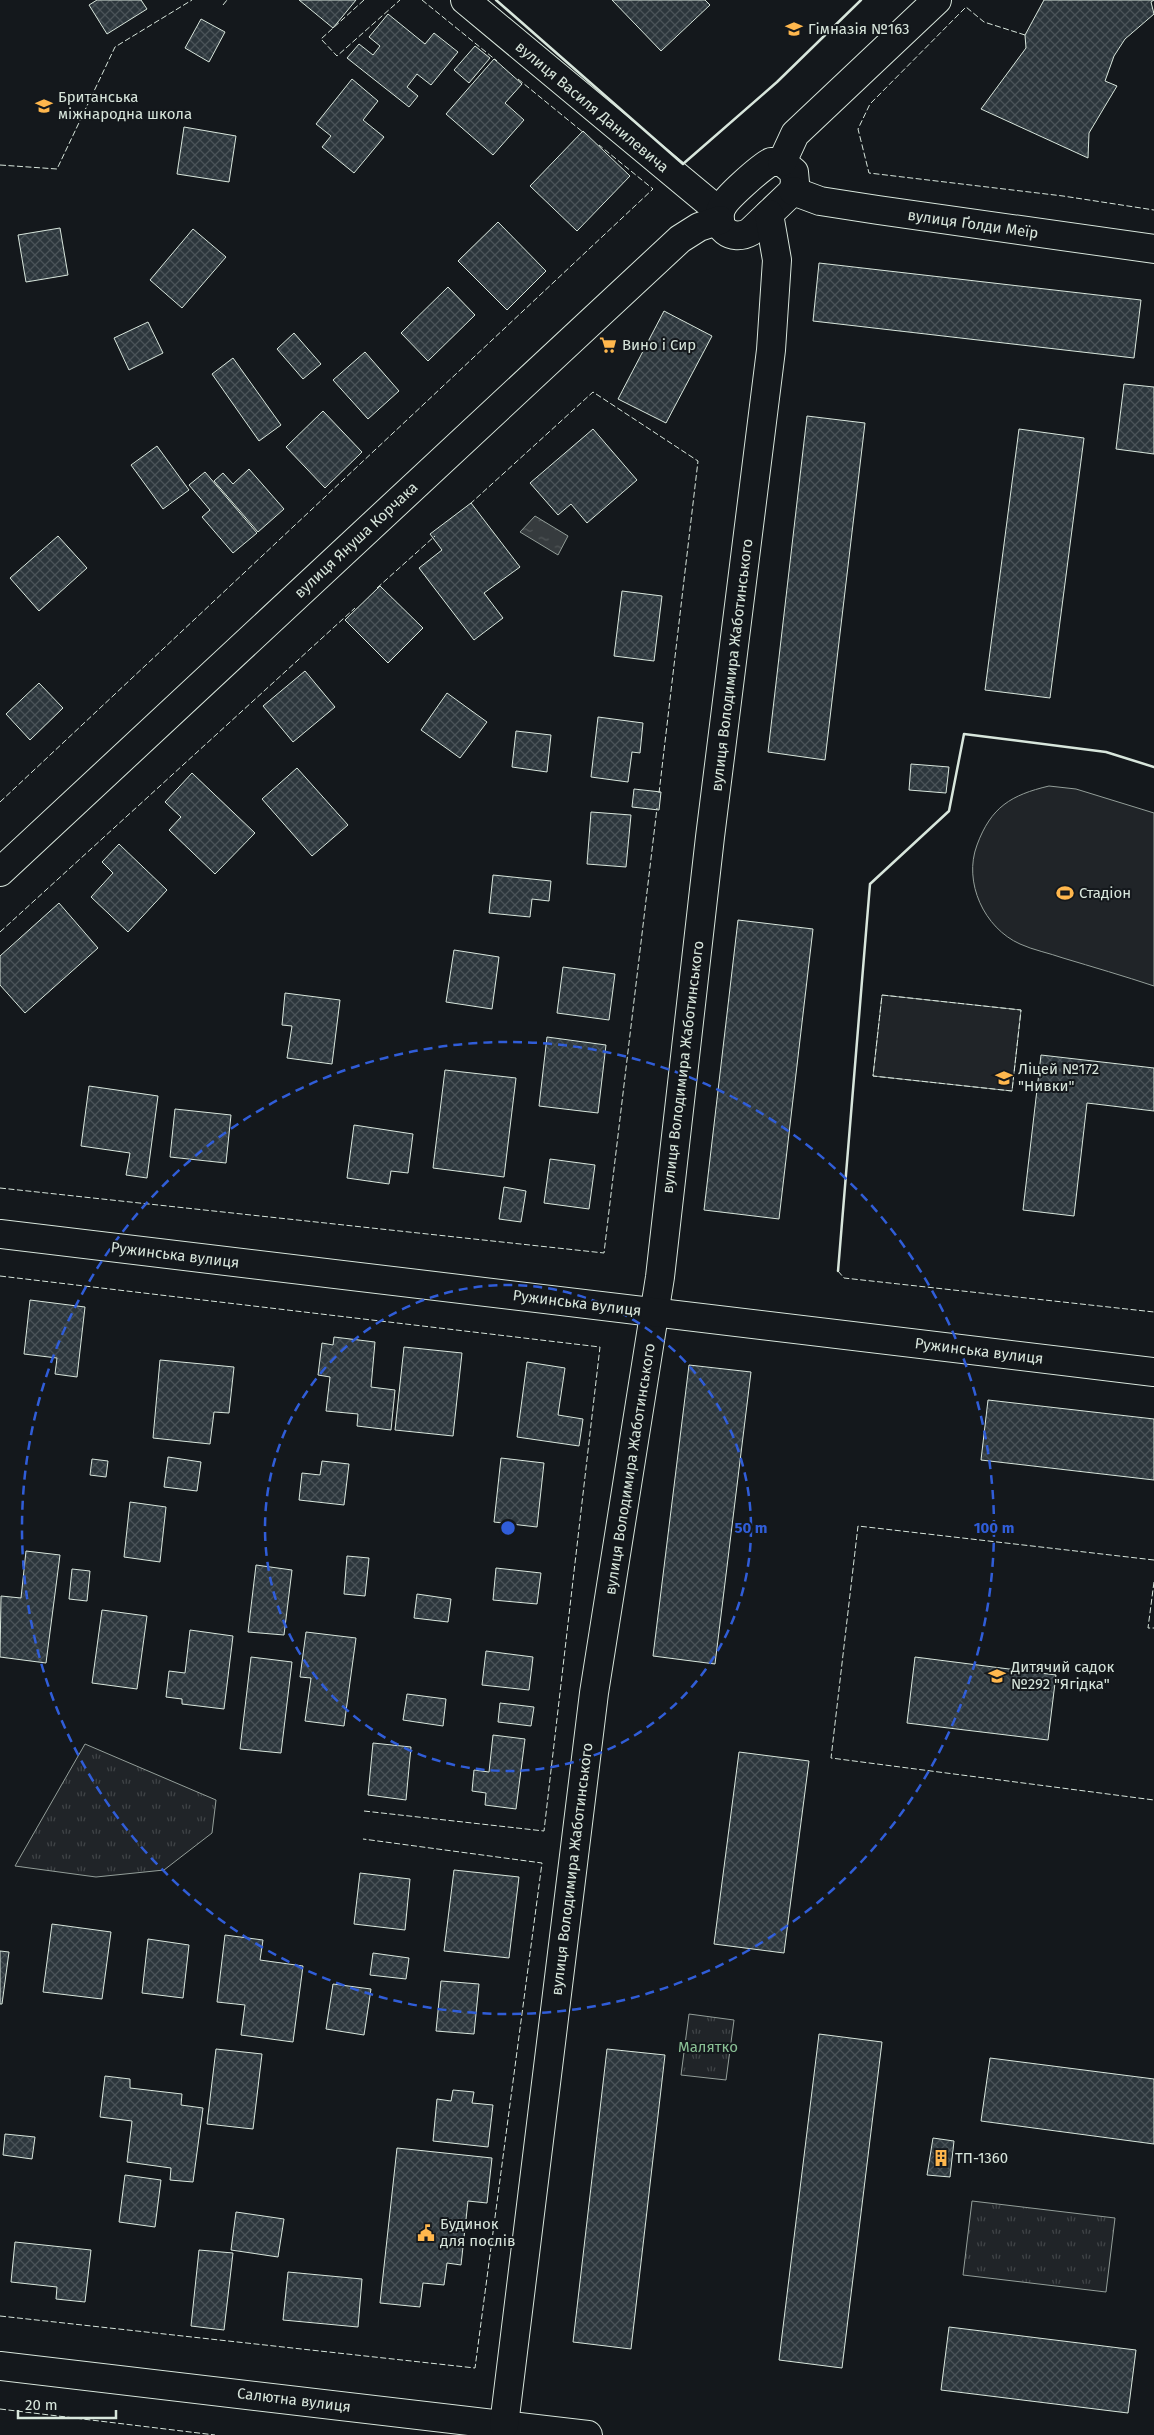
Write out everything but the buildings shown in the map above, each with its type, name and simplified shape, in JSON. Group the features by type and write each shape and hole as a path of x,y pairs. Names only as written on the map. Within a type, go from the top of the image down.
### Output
{"street":[{"name":"вулиця Василя Данилевича","path":"465,0 720,216 722,228 727,233 743,236 769,214"},
{"path":"782,162 795,134 937,0"},
{"path":"720,216 723,205 764,166 770,162 782,162 794,172 795,184 793,191 769,214"},
{"name":"вулиця Ґолди Меїр","path":"793,191 820,201 1154,249"},
{"name":"вулиця Володимира Жаботинського","path":"504,2425 594,1693 648,1361 771,350 777,260 769,214"},
{"name":"вулиця Януша Корчака","path":"0,872 680,238 720,216"},
{"name":"Ружинська вулиця","path":"0,1234 1154,1372"},
{"name":"Салютна вулиця","path":"0,2366 588,2435"}],"green space":[{"name":"Стадіон","path":"1049,786 1076,789 1154,813 1154,986 1020,944 1007,937 996,927 980,902 975,888 973,859 977,845 989,821 996,812 1013,799"},
{"path":"882,995 1021,1010 1012,1091 873,1076"},
{"path":"85,1744 216,1800 212,1833 164,1870 96,1877 15,1866"},
{"name":"Малятко","path":"689,2014 734,2020 726,2080 681,2075"},
{"path":"972,2201 1115,2218 1106,2292 963,2275"}],"water":[{"path":"535,516 568,536 558,555 520,532"}],"fence":[{"path":"0,165 57,169 115,47 192,0"},
{"path":"223,5 227,0"},
{"path":"364,0 321,39 337,56 400,0"},
{"path":"422,0 497,61"},
{"path":"1025,35 984,22 966,7 870,104 858,129 869,173 1063,196 1154,210"},
{"path":"518,79 584,133"},
{"path":"0,802 653,189 599,145"},
{"path":"470,504 593,392 698,461 659,793"},
{"path":"377,588 435,536"},
{"path":"0,932 355,608"},
{"path":"0,1188 604,1253 657,808"},
{"path":"882,995 1021,1010 1012,1091 873,1076 882,995"},
{"path":"838,1271 844,1278 1154,1312"},
{"path":"0,1276 600,1347 544,1831 364,1811"},
{"path":"1154,1560 858,1526 831,1758 1154,1800"},
{"path":"1154,1582 1148,1628 1154,1628"},
{"path":"0,2316 475,2368 542,1863 363,1839"},
{"path":"0,2409 215,2435"}],"wall":[{"path":"496,0 683,164 777,82 861,0"},
{"path":"838,1271 870,884 949,811 964,734 1106,752 1154,767"}],"place":[{"name":"Гімназія №163","path":"794,29"},
{"name":"Британська міжнародна школа","path":"44,106"},
{"name":"Вино і Сир","path":"608,345"},
{"name":"Стадіон","path":"1065,893"},
{"name":"Ліцей №172 \"Нивки\"","path":"1004,1078"},
{"name":"Дитячий садок №292 \"Ягідка\"","path":"997,1676"},
{"name":"ТП-1360","path":"941,2158"},
{"name":"Будинок для послів","path":"426,2233"}]}
